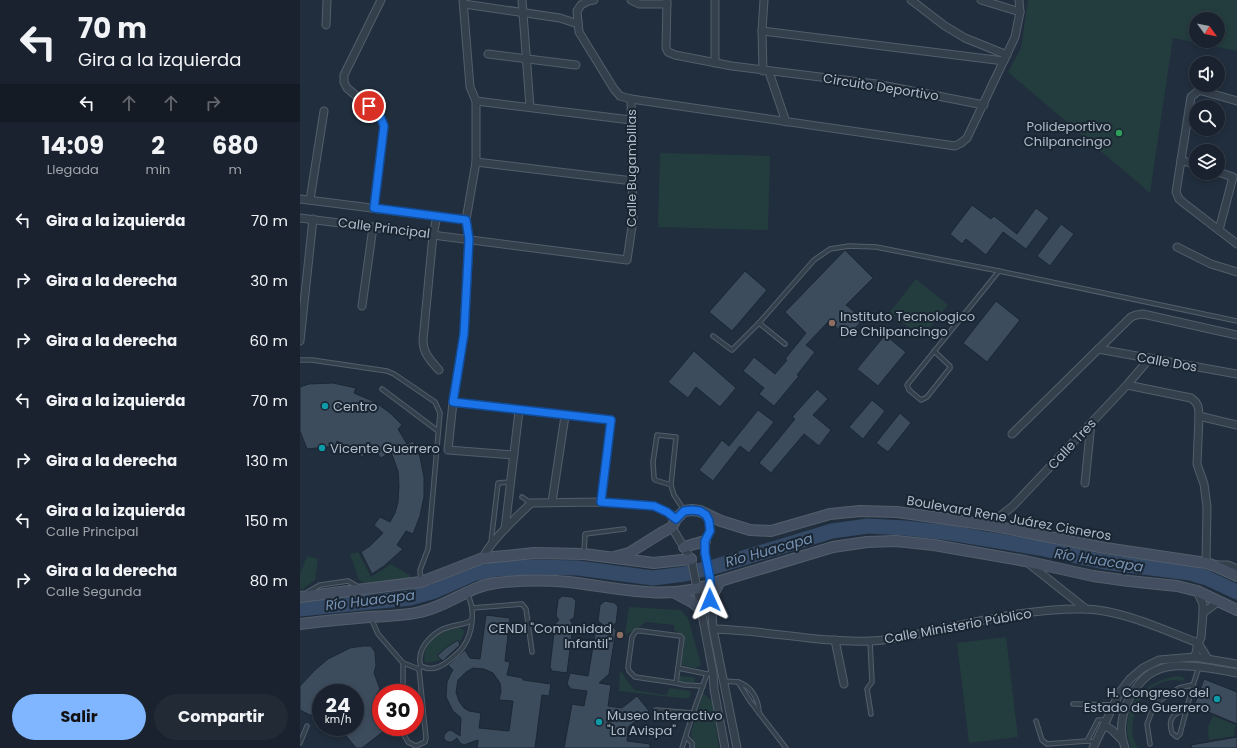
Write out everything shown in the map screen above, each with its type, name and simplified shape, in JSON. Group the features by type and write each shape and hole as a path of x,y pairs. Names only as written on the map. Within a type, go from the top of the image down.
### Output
{"main road":[{"name":"Boulevard Rene Juárez Cisneros","path":"684,511 700,511 706,515 750,530 771,531 830,514 860,511 897,512 989,525 1104,548 1211,564 1237,576"},
{"path":"614,557 629,552 674,523 684,511"},
{"path":"684,547 705,541"},
{"path":"300,624 421,612 445,604 478,588 495,583 545,581 567,582 656,594 675,593 833,548 867,542 896,541 934,545 1026,561 1093,576 1177,586 1197,591 1237,610"},
{"path":"302,596 421,582 483,558 534,553 584,554 654,563 691,560"},
{"path":"710,600 720,581"},
{"path":"675,593 692,602 700,609"}],"street":[{"path":"326,25 327,0"},
{"path":"374,208 384,126 380,116 347,88 344,82 344,76 381,0"},
{"path":"522,0 530,107"},
{"path":"594,0 588,1 581,5 577,11 579,32 614,89 620,96 631,99 955,146 967,138 1015,37 1020,12 1019,0"},
{"path":"631,0 639,4 667,2"},
{"path":"715,0 715,63"},
{"path":"764,0 762,31 766,71 786,122"},
{"path":"911,0 945,26 1005,58"},
{"path":"981,0 1020,12"},
{"path":"514,456 448,450 453,402 464,334 469,239 466,220 476,162 476,101 470,87 464,2 560,18 578,24"},
{"name":"Circuito Deportivo","path":"667,2 666,48 668,52 675,55 766,71 876,84 984,105"},
{"path":"762,31 1005,58"},
{"path":"488,54 526,60 576,65"},
{"path":"1237,101 1198,91 1191,97 1176,192 1179,199 1237,244"},
{"name":"Calle Bugambilias","path":"628,260 633,220 631,99"},
{"path":"476,101 631,120"},
{"path":"310,200 324,111"},
{"path":"1181,160 1189,163"},
{"path":"476,162 633,181"},
{"path":"1219,230 1233,177 1225,174"},
{"name":"Calle Principal","path":"300,199 466,220"},
{"path":"437,216 433,235 422,340 426,356 439,370"},
{"name":"Calle Principal","path":"300,218 628,260"},
{"path":"300,341 314,219"},
{"path":"362,306 373,227"},
{"path":"1176,247 1211,264 1237,272"},
{"path":"1012,434 1098,349 1136,315 1143,314 1237,335"},
{"name":"Calle Dos","path":"1098,349 1237,374"},
{"name":"Calle Tres","path":"989,525 1013,506 1127,385 1150,358"},
{"path":"1127,385 1191,398 1197,402 1199,408 1197,464 1204,484 1211,564 1228,566 1237,570"},
{"path":"453,402 519,411 611,420 601,502"},
{"path":"505,529 519,411"},
{"path":"552,502 565,416"},
{"path":"1199,416 1237,425"},
{"path":"1085,483 1091,423"},
{"path":"483,558 505,529 531,503 601,502 654,506 667,512 674,523 677,538 691,560 697,586 710,673 725,748"},
{"path":"706,515 709,521 710,531 705,541 705,558 710,582 713,629 737,748"},
{"path":"1026,561 1086,609"},
{"path":"1195,657 1198,643 1201,638 1203,604 1197,591"},
{"path":"1202,614 1219,601"},
{"name":"Calle Ministerio Público","path":"713,629 733,629 835,640 870,641 902,637 1020,612 1086,609 1105,611 1137,619 1198,643"},
{"path":"835,640 844,684"},
{"path":"1198,643 1208,659"},
{"path":"1094,745 1114,705 1130,679 1143,668 1159,660 1195,657 1237,664"},
{"path":"1125,748 1120,729 1124,712 1130,697 1143,679 1155,670 1165,667 1200,666 1237,673"},
{"path":"1105,723 1122,740"}],"lane":[{"path":"713,336 732,350 759,323 814,260 830,249 850,246 876,247 1237,321"},
{"path":"934,351 950,366 950,368 928,397 921,400 909,390 907,386 934,351 999,271"},
{"path":"759,323 785,344"},
{"path":"300,360 312,360 387,371 394,374 435,402 440,413 428,549 420,570 421,582"},
{"path":"382,388 438,432"},
{"path":"672,486 655,480 654,478 653,462 657,435 676,437 672,486 674,495 684,511"},
{"path":"491,546 498,483 510,482"},
{"path":"522,497 531,503"},
{"path":"584,554 585,534 624,529"},
{"path":"370,617 378,634 403,663 420,668 433,669 444,664 464,646 472,620 471,601 467,593"},
{"path":"472,608 522,604 526,609 532,652"},
{"path":"421,684 420,656 422,649 432,636 447,627 467,623 472,620"},
{"path":"677,683 682,640 680,636 641,631 634,633 632,637 628,667 629,671 634,677 677,683 703,686"},
{"path":"870,641 872,682 867,689 871,714"},
{"path":"403,663 403,684"},
{"path":"1187,709 1176,712 1171,718 1170,728 1172,734 1177,736 1180,734 1187,709 1192,685 1200,666"},
{"path":"679,668 710,673 703,686 682,748"},
{"path":"724,681 738,682 751,690 757,701 759,713"},
{"path":"738,682 759,713 786,748"},
{"path":"1150,744 1147,724 1152,711 1159,700 1179,688 1192,685"},
{"path":"1073,704 1114,705"},
{"path":"656,710 693,713"},
{"path":"405,736 408,742 416,746 425,742 424,715"},
{"path":"1088,741 1098,720 1105,723"},
{"path":"1036,721 1042,740 1047,744 1088,741 1094,745"},
{"path":"300,743 307,726"},
{"path":"686,737 692,743 692,748"}],"green space":[{"name":"Polideportivo Chilpancingo","path":"1028,0 1237,0 1237,51 1222,48 1225,48 1225,12 1189,12 1189,41 1173,38 1150,193 1008,72 1021,48"},
{"path":"660,153 770,156 768,230 658,227"},
{"path":"916,279 948,305 921,338 890,312"},
{"path":"358,552 371,577 391,564 411,576 409,580 371,584 359,580 350,554"},
{"path":"307,556 318,559 315,580 300,591 300,574"},
{"path":"629,607 680,610 688,618 701,665 696,668 681,665 684,645 682,637 674,630 674,625 646,622 637,629 625,635"},
{"path":"456,627 464,631 460,643 450,653 438,661 425,662 424,655 433,639 438,635"},
{"path":"1006,637 1018,737 969,743 957,643"},
{"path":"620,670 634,690 666,695 670,688 691,691 689,699 619,691"},
{"path":"680,676 695,677 694,684 679,682"},
{"path":"1179,676 1185,678 1184,681 1171,680 1163,682 1151,688 1141,700 1134,716 1133,725 1134,741 1138,748 1131,748 1127,734 1127,722 1130,710 1136,700 1143,691 1154,684 1165,679"},
{"path":"703,693 712,701 719,748 694,748 691,733"},
{"path":"1213,716 1236,725 1234,729 1235,736 1209,740 1208,727"}],"building":[{"path":"972,205 991,219 994,216 1017,234 1036,208 1049,218 1026,249 1003,232 986,255 966,239 962,244 950,234"},
{"path":"1061,224 1074,234 1050,266 1037,256"},
{"path":"845,250 873,278 846,305 863,319 848,337 829,321 806,345 815,352 797,375 799,376 774,406 759,394 764,388 743,371 754,357 775,374 787,360 785,359 806,333 785,312"},
{"path":"745,271 767,290 732,331 709,312"},
{"path":"996,301 1020,320 987,362 963,343"},
{"path":"885,335 906,352 878,386 857,369"},
{"path":"694,351 736,388 720,407 696,387 688,398 668,382"},
{"path":"333,383 356,388 354,393 375,402 390,413 402,425 398,429 407,444 413,441 420,457 424,477 424,497 420,516 413,534 406,531 397,545 403,549 384,566 372,574 361,552 370,546 383,533 374,525 380,517 390,522 395,513 398,502 398,471 391,452 381,458 373,448 362,457 352,449 337,441 336,446 307,449 300,431 300,387 309,384"},
{"path":"817,389 828,399 813,415 831,430 819,446 804,434 771,473 759,463 795,419 792,417"},
{"path":"872,400 885,411 863,439 849,427"},
{"path":"758,410 774,422 749,453 740,446 713,481 699,470 722,440 729,446"},
{"path":"900,413 911,423 888,452 876,443"},
{"path":"562,596 572,597 576,601 574,618 570,620 573,625 567,673 552,671 550,667 555,624 559,620 556,616 558,600"},
{"path":"605,601 615,603 618,607 616,623 612,626 616,630 609,674 599,683 611,685 608,706 622,708 637,696 649,711 628,727 627,741 650,744 650,748 564,748 572,704 584,706 587,691 571,689 567,684 570,673 588,676 596,629 602,624 598,621 600,605"},
{"path":"486,615 510,618 505,661 510,662 507,675 523,678 523,680 551,684 549,696 542,695 535,748 477,748 478,740 464,745 460,743 457,738 452,742 448,742 444,739 444,735 451,730 460,736 461,718 453,711 446,697 447,682 453,670 448,665 465,650 470,658 480,659","holes":["473,668 484,669 493,673 500,683 501,691 499,700 513,701 509,731 479,728 481,713 469,711 464,708 459,701 456,692 458,680 466,672"]},
{"path":"458,640 460,645 443,661 437,656 447,647"},
{"path":"371,646 375,652 376,666 374,673 378,684 372,684 372,736 377,736 362,748 356,748 346,736 364,736 364,684 312,684 312,715 300,710 300,686 328,659 350,648"},
{"name":"H. Congreso del Estado de Guerrero","path":"1204,679 1237,692 1237,724 1194,706"},
{"name":"H. Congreso del Estado de Guerrero","path":"1237,737 1237,748 1192,748 1191,745"}],"waterway":[{"name":"Río Huacapa","path":"300,609 410,598 435,591 473,574 496,569 534,567 578,568 653,578 685,574 717,566 832,531 868,526 950,533 1039,548 1104,562 1190,573 1207,578 1237,592"}],"place":[{"name":"Polideportivo Chilpancingo","path":"1119,133"},
{"name":"Instituto Tecnologico De Chilpancingo","path":"832,323"},
{"name":"Centro","path":"325,406"},
{"name":"Vicente Guerrero","path":"322,448"},
{"name":"CENDI \"Comunidad Infantil\"","path":"620,635"},
{"name":"H. Congreso del Estado de Guerrero","path":"1217,699"},
{"name":"Museo Interactivo \"La Avispa\"","path":"599,722"}],"route":[{"path":"369,106 380,116 384,126 374,208 466,220 469,239 464,334 453,402 519,411 611,420 601,502 654,506 667,512 676,519 684,511 700,511 706,515 709,521 710,531 705,541 705,558 710,579 710,600"}]}
